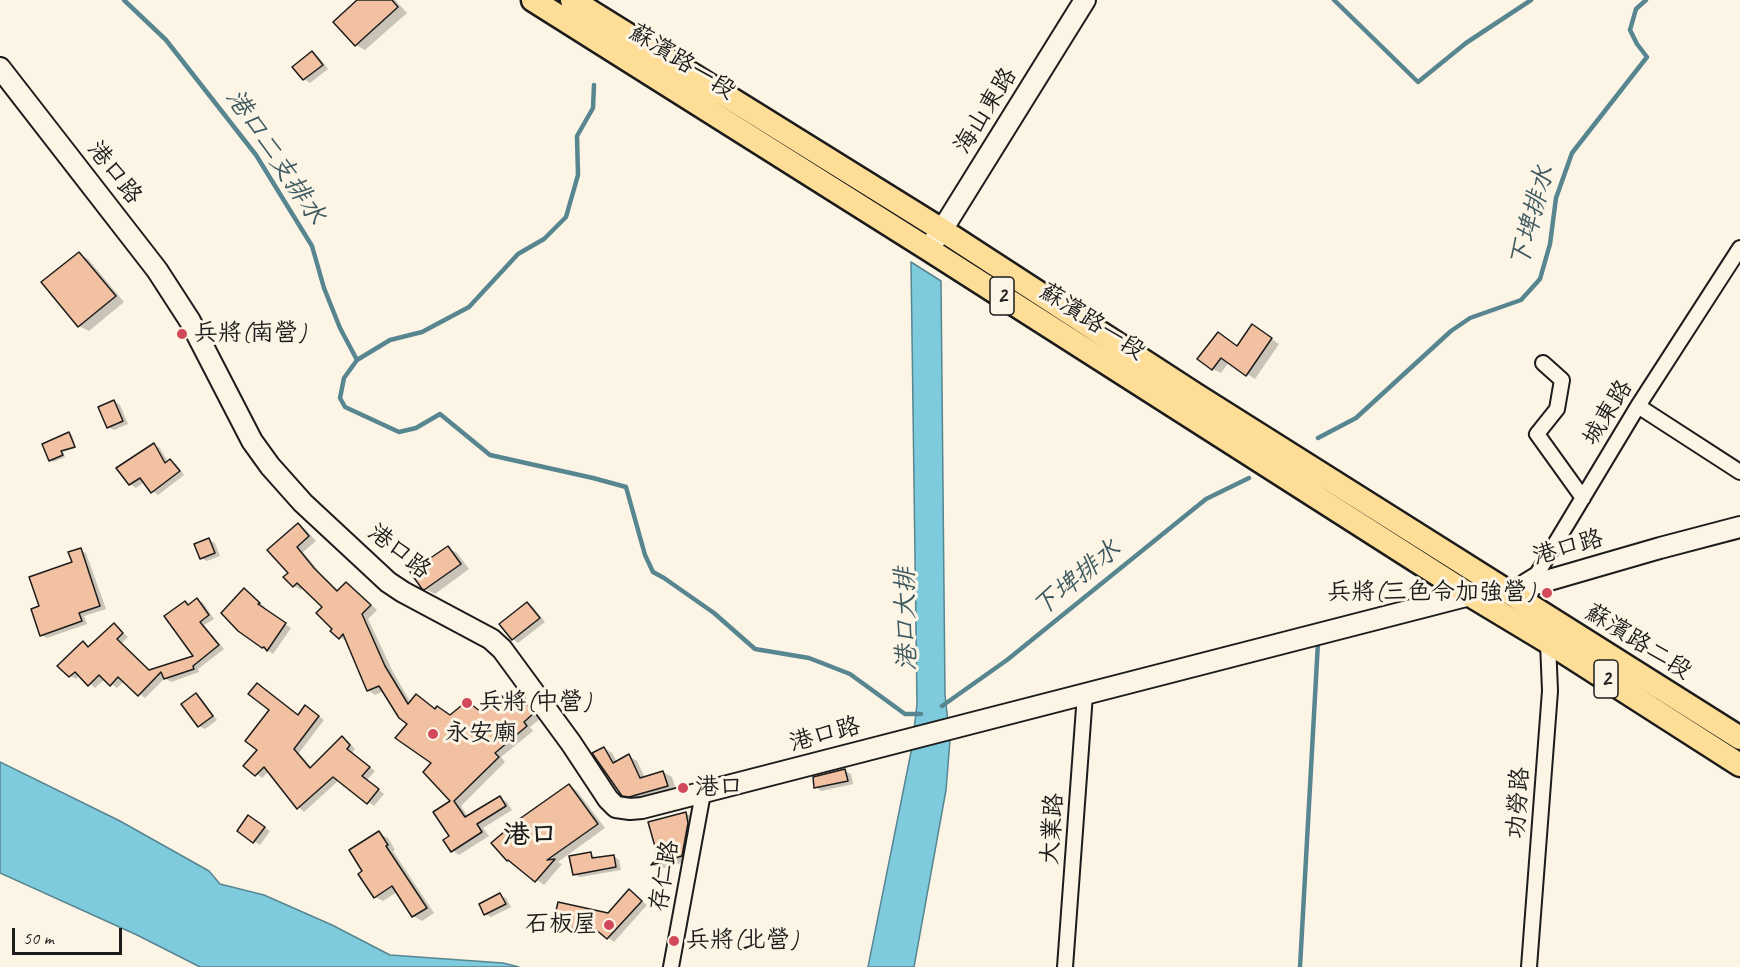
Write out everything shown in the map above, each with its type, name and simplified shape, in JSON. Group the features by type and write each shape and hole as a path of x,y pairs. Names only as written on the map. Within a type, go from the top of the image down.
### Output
{"main road":[{"name":"蘇濱路一段","path":"533,0 928,249 1191,404 1356,494 1508,592"},
{"name":"蘇濱路一段","path":"572,0 942,230 1470,595"},
{"name":"蘇濱路二段","path":"1508,592 1740,738"},
{"name":"蘇濱路二段","path":"1470,595 1740,765"}],"street":[{"name":"海山東路","path":"928,249 1085,0"},
{"name":"港口路","path":"0,68 157,270 190,321 252,441 270,466 303,503 388,582 491,639 502,649 564,733 608,799 616,807 642,808 703,793 1470,595 1508,592 1660,548 1740,528"},
{"name":"城東路","path":"1508,592 1537,574 1638,406 1740,248"},
{"path":"1543,363 1562,380 1557,409 1537,434 1582,498"},
{"path":"1638,406 1740,472"},
{"name":"功勞路","path":"1529,967 1550,691 1548,642"},
{"name":"大業路","path":"1065,967 1085,694"},
{"name":"存仁路","path":"671,967 675,919 703,793"}],"water":[{"path":"911,262 941,281 945,695 950,740 946,790 914,967 868,967 912,747 917,704"},
{"path":"0,762 120,821 209,871 220,884 264,895 332,925 390,955 503,963 519,967 200,967 137,935 0,873"}],"building":[{"path":"357,0 392,0 398,7 355,46 333,22"},
{"path":"312,51 323,65 303,80 292,67"},
{"path":"79,252 116,296 78,327 41,282"},
{"path":"1252,324 1272,338 1246,376 1221,358 1212,370 1197,359 1218,332 1237,346"},
{"path":"114,400 123,421 107,428 98,407"},
{"path":"69,432 75,447 61,451 63,455 49,461 42,444"},
{"path":"154,443 165,463 170,459 180,471 151,493 140,478 129,485 116,468"},
{"path":"298,523 309,536 297,547 314,568 337,591 346,582 371,605 362,614 385,666 408,704 416,694 435,709 437,706 450,715 467,701 481,712 502,696 506,701 519,693 534,713 524,722 527,726 495,753 499,757 454,801 465,817 500,796 506,806 477,824 482,832 451,852 443,840 449,836 433,812 450,801 423,772 431,763 395,738 407,724 399,718 379,686 367,691 343,634 339,639 330,631 332,629 316,613 322,607 297,583 293,587 283,577 288,573 267,550"},
{"path":"209,538 215,553 200,559 194,544"},
{"path":"448,546 461,564 424,590 422,589 410,572"},
{"path":"81,548 100,606 79,613 82,621 40,636 31,609 39,606 29,577 72,562 68,552"},
{"path":"244,588 260,603 258,604 286,623 267,651 238,631 221,613"},
{"path":"197,598 209,615 200,622 219,645 193,666 194,669 164,679 161,672 138,696 118,677 110,686 99,675 88,686 75,672 69,677 57,666 83,641 88,647 114,623 123,633 117,639 149,670 193,656 164,616 185,601 188,605"},
{"path":"527,602 540,618 512,640 499,624"},
{"path":"257,683 298,715 305,705 319,716 294,749 310,768 342,736 350,745 347,749 370,767 362,776 379,789 367,804 333,777 297,809 264,767 255,776 243,766 257,750 245,741 269,710 248,694"},
{"path":"196,693 213,716 198,727 181,704"},
{"path":"604,747 613,763 629,754 640,778 663,771 668,786 629,797 622,796 592,753"},
{"path":"845,769 848,781 814,788 813,777"},
{"path":"569,784 598,824 547,860 555,859 535,882 507,861 491,843 518,820"},
{"path":"686,812 688,823 682,856 651,865 658,857 648,822"},
{"path":"248,815 265,827 253,843 237,831"},
{"path":"379,831 388,845 386,846 427,908 412,917 392,886 374,898 358,874 362,871 349,850"},
{"path":"591,852 592,858 614,855 616,867 573,875 569,856"},
{"path":"629,889 642,901 607,939 589,924 587,932 553,924 558,902 608,913"},
{"path":"500,893 506,904 484,915 479,904"}],"waterway":[{"name":"港口二支排水","path":"124,0 166,40 256,155 312,246 324,288 340,328 357,360"},
{"path":"1334,0 1418,82 1466,43 1531,0"},
{"name":"下埤排水","path":"1318,438 1356,418 1451,331 1470,318 1521,300 1540,279 1550,244 1556,198 1572,153 1647,57 1630,30 1636,9 1646,0"},
{"path":"594,85 593,108 577,136 578,175 566,217 544,239 518,254 469,307 422,332 390,340 357,360 344,378 340,398 345,407 399,432 416,428 440,414 490,455 626,487 645,555 653,572 714,613 755,649 809,658 850,674 905,714 921,714"},
{"name":"下埤排水","path":"942,706 1007,660 1206,499 1249,478"},
{"path":"1300,967 1318,642"}],"place":[{"name":"兵將(南營)","path":"182,334"},
{"name":"兵將(三色令加強營)","path":"1547,593"},
{"name":"兵將(中營)","path":"467,703"},
{"name":"永安廟","path":"433,734"},
{"name":"港口","path":"683,788"},
{"name":"石板屋","path":"609,925"},
{"name":"兵將(北營)","path":"674,941"}],"district":[{"name":"港口","path":"530,836"}],"water label":[{"name":"港口大排","path":"907,619"}]}
